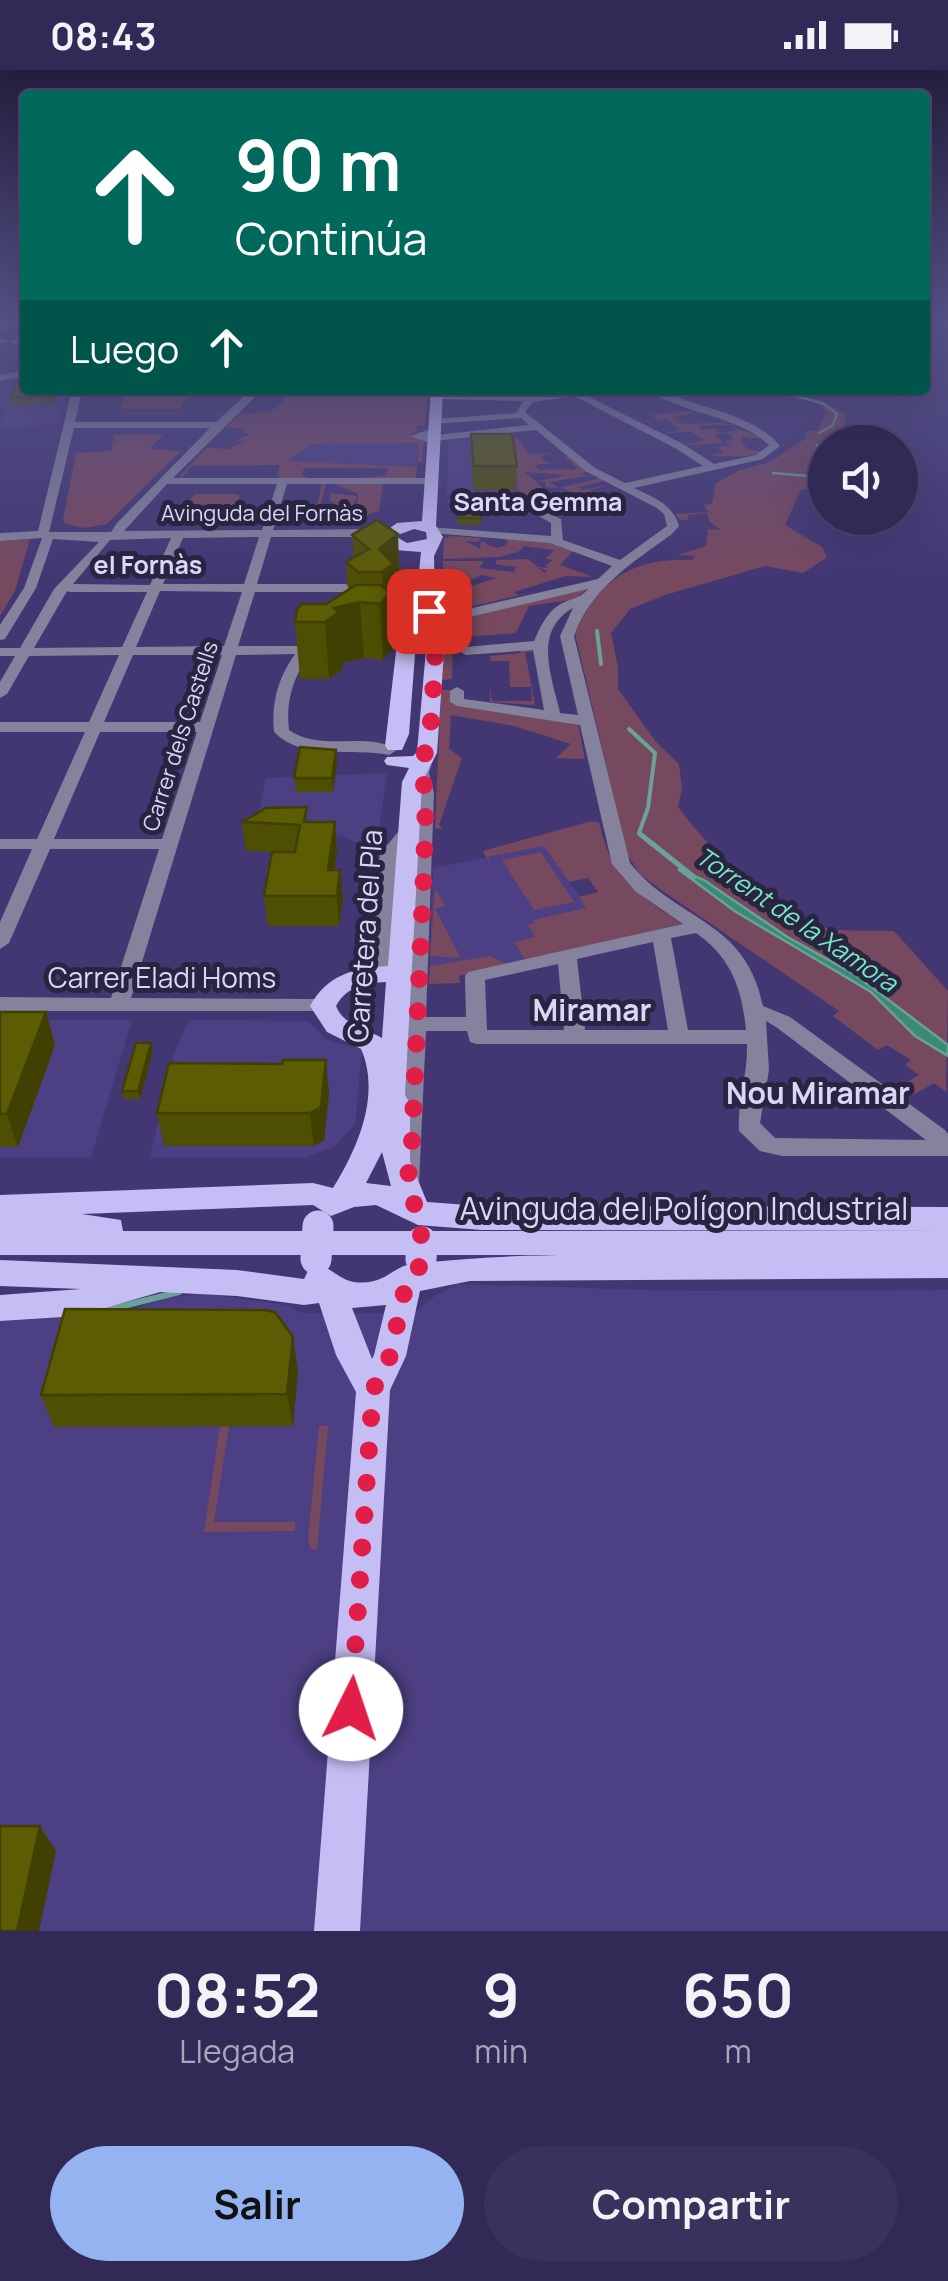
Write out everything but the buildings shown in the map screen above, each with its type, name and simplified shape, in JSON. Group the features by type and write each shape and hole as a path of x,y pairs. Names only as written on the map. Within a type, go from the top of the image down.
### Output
{"main road":[{"path":"393,752 424,756 435,627 427,602 426,556 431,531 436,406"},
{"path":"393,752 399,734 401,634 413,561 405,548 392,543 388,533 405,526 431,531"},
{"path":"405,548 431,531"},
{"path":"393,752 412,782"},
{"name":"Carretera del Pla","path":"386,1099 388,974 412,782 424,756"},
{"path":"373,1390 352,1355 323,1274 318,1226 322,1216 339,1200 370,1148 386,1099 384,1068 377,1049 334,1025 323,1006 343,982 388,974"},
{"path":"336,1931 373,1390 390,1356 413,1274 416,1209 396,1160 396,1104 386,1099"},
{"path":"0,1206 312,1194 339,1200 387,1196 416,1209 482,1218 948,1220"},
{"path":"0,1220 146,1230 188,1243"},
{"name":"Avinguda del Polígon Industrial","path":"0,1242 948,1243"},
{"path":"323,1274 367,1295 413,1274 470,1268 948,1266"},
{"path":"0,1273 237,1283 304,1292 323,1274"},
{"path":"0,1308 78,1303 163,1282"}],"street":[{"path":"0,636 30,588 53,531 74,406"},
{"path":"0,694 58,592 105,542 108,532 240,406"},
{"path":"434,430 522,413 526,406"},
{"path":"596,406 679,446 713,468"},
{"path":"623,488 764,456 774,450 774,442 756,430 683,406"},
{"path":"522,413 590,470 667,511 673,526 621,565 582,602 572,614 567,636 621,864 647,890 723,943 738,962 754,1012 758,1074 749,1126 760,1140 782,1148 947,1148"},
{"path":"70,425 218,425"},
{"path":"434,430 538,426"},
{"path":"164,481 431,480"},
{"name":"Carrer dels Castells","path":"119,1004 283,481"},
{"path":"534,509 556,521 557,541"},
{"name":"Avinguda del Fornàs","path":"0,537 53,531 388,533"},
{"path":"431,531 557,541 621,565"},
{"path":"0,942 179,533"},
{"path":"435,627 456,616 584,583 606,581"},
{"path":"70,588 346,588"},
{"path":"427,602 440,612 456,616"},
{"path":"553,716 539,645 562,605 582,602"},
{"path":"0,652 230,652 308,635 292,663 282,729 291,740 305,743 393,752"},
{"path":"466,651 539,645"},
{"path":"456,691 457,702 586,721"},
{"path":"0,727 202,727"},
{"path":"416,1209 424,756"},
{"path":"0,844 170,844"},
{"path":"700,926 475,976 477,1037 754,1037"},
{"path":"661,935 679,1037"},
{"path":"567,956 575,1037"},
{"name":"Carrer Eladi Homs","path":"0,1004 323,1006"},
{"path":"754,1012 767,1013 782,1021 937,1136 947,1148"},
{"path":"417,1024 476,1024"}],"shaded area":[{"path":"3,406 62,406 58,424 0,428"},
{"path":"121,406 182,406 180,409 120,409"},
{"path":"277,406 427,406 425,426 414,426 418,430 409,435 424,441 422,462 418,462 419,443 312,444 286,461 417,467 416,478 360,478 387,475 388,468 304,468 302,475 308,478 280,478 280,465 192,466 182,477 202,476 181,478 179,477 206,448 237,449 230,447 243,443 237,440 250,434 243,433 246,429 226,428 239,415 272,411"},
{"path":"821,406 832,406 847,414 844,425 820,425 826,412"},
{"path":"688,411 696,414 672,417 683,423 733,425 699,425 704,434 703,430 714,428 721,433 738,430 733,427 766,439 741,437 746,449 764,452 702,457 724,452 717,447 731,446 725,441 734,439 729,433 713,434 724,443 683,445 705,440 689,431 662,434 680,430 666,419 636,423 658,419 650,415"},
{"path":"808,431 808,489 801,490 785,525 822,547 827,557 803,573 765,566 630,609 611,633 618,689 656,742 679,764 682,789 678,807 740,874 778,905 815,925 894,931 948,991 946,1092 934,1083 913,1095 906,1090 897,1096 890,1092 919,1075 905,1065 911,1060 887,1045 878,1050 833,1016 839,1011 640,874 627,854 575,633 596,598 621,575 652,563 692,560 695,556 678,555 706,546 708,529 720,530 709,521 707,513 688,515 688,520 680,520 675,514 708,512 704,505 712,504 716,483 740,470 770,462 806,438"},
{"path":"114,435 163,435 149,449 181,451 107,524 84,528 66,524 63,520 76,453 111,451"},
{"path":"516,437 530,454 552,453 540,456 546,462 560,462 534,465 539,470 578,469 565,457 569,456 587,471 580,475 595,475 549,482 559,488 545,487 545,482 538,481 567,475 525,472 543,488 531,490 529,504 525,501 527,494 519,492 512,438"},
{"path":"512,438 520,491 447,496 448,441"},
{"path":"420,443 417,467 285,462 312,444"},
{"path":"600,478 604,481 578,487 583,490 610,484 589,490 610,499 587,502 560,488"},
{"path":"326,483 321,504 326,506 325,512 329,506 341,508 329,500 331,493 357,496 351,510 357,509 358,494 332,483 383,483 379,511 364,516 321,516 315,512 322,484"},
{"path":"195,494 240,496 232,516 176,513"},
{"path":"503,537 562,544 573,551 560,565 593,577 566,576 514,592 534,592 448,612 445,595 496,578 482,575 445,593 443,561 484,561 479,568 514,572 516,567 495,564 497,560 528,559 545,573 538,567 549,568 545,566 553,560 545,559 554,550 524,546 499,557 443,559 444,539 481,538 478,542 465,541 480,549 481,541 494,547 504,546 508,543"},
{"path":"30,539 15,591 0,616 0,541"},
{"path":"589,587 576,599 529,606 516,633 453,638 452,679 442,680 443,636 453,620 470,624 473,621 462,618"},
{"path":"519,649 536,651 525,652 535,705 490,702 490,687 492,701 532,701 531,687 510,687 509,661 491,661 490,656 521,653"},
{"path":"441,690 452,690 452,704 578,724 585,759 556,758 571,744 514,726 451,715 449,749 462,758 439,825 443,828 435,829"},
{"path":"387,773 376,851 340,835 254,834 266,778"},
{"path":"599,822 611,858 628,883 682,924 536,959 524,958 514,942 535,937 528,924 586,908 579,897 598,892 588,878 569,882 544,846 487,857 497,879 483,851"},
{"path":"544,846 611,942 429,982 433,868"},
{"path":"541,852 574,902 534,910 502,860"},
{"path":"678,869 704,880 786,936 857,976 948,1045 948,1056 915,1036 871,992 736,912"},
{"path":"435,888 445,906 435,909 461,958 430,956"},
{"path":"490,956 508,965 459,976 460,983 429,984 430,966"},
{"path":"0,1020 132,1020 91,1157 0,1157"},
{"path":"189,1020 308,1021 327,1040 362,1050 355,1124 335,1146 306,1157 150,1157 174,1053"},
{"path":"458,1284 679,1291 948,1290 948,1931 0,1931 0,1320 132,1310 158,1300 200,1293 286,1305 302,1313 414,1313"},
{"path":"229,1426 214,1522 295,1522 295,1531 204,1532 220,1427"},
{"path":"319,1426 328,1426 317,1550 311,1549 308,1539"}],"waterway":[{"name":"Torrent de la Xamora","path":"826,406 837,414 833,425"},
{"name":"Torrent de la Xamora","path":"773,473 808,476"},
{"name":"Torrent de la Xamora","path":"597,631 601,664"},
{"name":"Torrent de la Xamora","path":"629,729 655,753 648,808 639,833 643,836"},
{"name":"Torrent de la Xamora","path":"640,834 694,877"},
{"path":"107,1310 179,1292"}],"district":[{"name":"Santa Gemma","path":"538,501"},
{"name":"el Fornàs","path":"148,564"},
{"name":"Miramar","path":"592,1009"},
{"name":"Nou Miramar","path":"818,1092"}],"route":[{"path":"351,1709 373,1390 390,1356 406,1284 417,1274 421,1259 421,1220 407,1187 424,871 426,793 421,773 428,753 436,638 429,611"}]}
